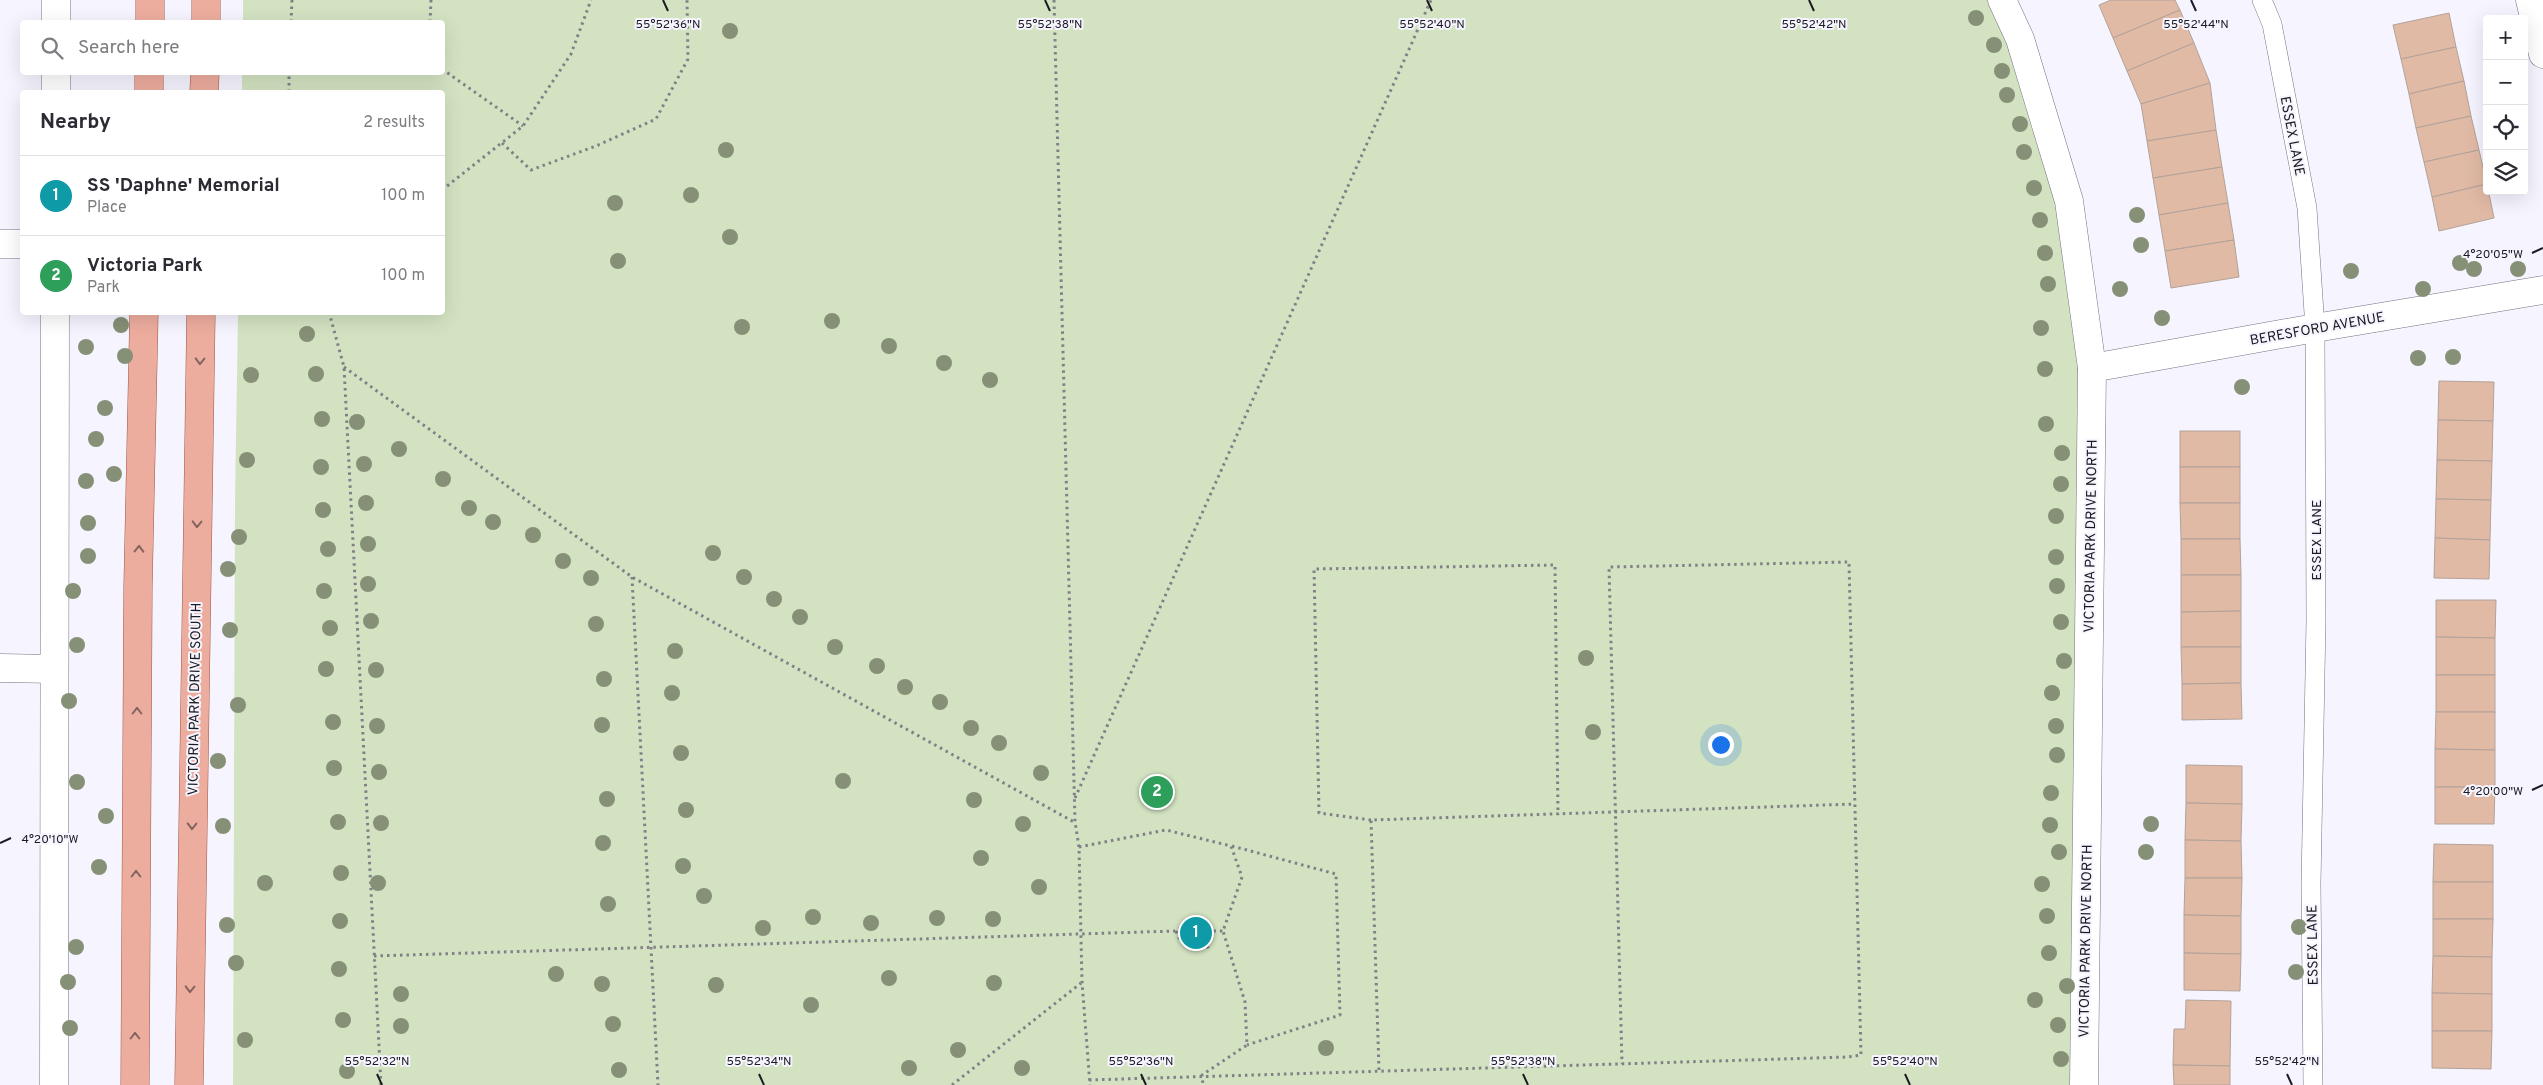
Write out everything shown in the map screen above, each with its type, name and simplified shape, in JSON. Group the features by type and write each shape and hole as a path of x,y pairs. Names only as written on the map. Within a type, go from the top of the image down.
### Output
{"main road":[{"path":"150,0 150,20"},
{"path":"206,0 206,20"},
{"path":"148,90 149,75"},
{"path":"204,90 205,75"},
{"path":"135,1085 138,597 144,315"},
{"name":"VICTORIA PARK DRIVE SOUTH","path":"189,1085 200,315"}],"street":[{"path":"56,0 56,20"},
{"name":"VICTORIA PARK DRIVE NORTH","path":"2002,0 2020,39 2069,201 2092,368 2084,1085"},
{"path":"2530,0 2543,54"},
{"path":"56,75 56,90"},
{"path":"0,244 20,244"},
{"name":"BERESFORD AVENUE","path":"2092,368 2543,290"},
{"path":"54,1085 55,315"},
{"path":"0,668 54,669"}],"lane":[{"name":"ESSEX LANE","path":"2262,0 2272,24 2307,208 2315,328 2316,621 2311,884 2313,1085"}],"path":[{"path":"291,20 292,0"},
{"path":"430,20 431,0"},
{"path":"445,188 523,126 571,54 591,0"},
{"path":"502,143 531,170 596,146 656,120 688,58 688,0"},
{"path":"1054,0 1074,800 1079,847 1082,982 1090,1085"},
{"path":"1074,800 1432,0"},
{"path":"445,71 523,126"},
{"path":"289,75 289,90"},
{"path":"330,315 344,367 381,1085"},
{"path":"344,367 632,577 1075,822"},
{"path":"1089,1080 1202,1075 1379,1070 1622,1064 1848,1058 1861,1055 1849,562 1609,567 1622,1064"},
{"path":"1558,814 1555,565 1314,569 1319,813 1371,820 1615,813 1855,804"},
{"path":"632,577 658,1085"},
{"path":"1371,820 1379,1070"},
{"path":"1079,847 1166,830 1336,874 1340,1015 1247,1045 1202,1075"},
{"path":"1231,846 1242,877 1223,931 1245,1002 1247,1045"},
{"path":"374,956 651,949 1176,931 1196,920 1206,922 1212,931 1208,947 1194,949 1180,940 1176,931"},
{"path":"1212,931 1223,931"},
{"path":"952,1085 1082,982"},
{"path":"1202,1075 1203,1085"}],"green space":[{"path":"243,0 2002,0 2020,39 2092,368 2072,1085 233,1085 235,500 238,315 445,315 445,90 242,90 242,75 445,75 445,20 243,20"}],"building":[{"path":"2111,0 2175,0 2180,10 2113,38 2099,5"},
{"path":"2180,10 2194,43 2127,71 2113,38"},
{"path":"2449,13 2456,47 2401,59 2393,25"},
{"path":"2194,43 2210,83 2141,104 2127,71"},
{"path":"2456,47 2464,81 2409,94 2401,59"},
{"path":"2464,81 2471,116 2416,128 2409,94"},
{"path":"2210,83 2216,130 2147,141 2141,104"},
{"path":"2471,116 2479,150 2424,162 2416,128"},
{"path":"2216,130 2222,167 2153,178 2147,141"},
{"path":"2479,150 2483,167 2483,185 2432,197 2424,162"},
{"path":"2222,167 2228,203 2159,215 2153,178"},
{"path":"2483,185 2483,195 2489,195 2494,218 2439,231 2432,197"},
{"path":"2228,203 2234,240 2165,251 2159,215"},
{"path":"2234,240 2239,277 2171,288 2165,251"},
{"path":"2439,381 2494,382 2493,421 2438,420"},
{"path":"2438,420 2493,421 2492,461 2437,460"},
{"path":"2180,431 2240,431 2240,467 2180,467"},
{"path":"2437,460 2492,461 2491,500 2436,499"},
{"path":"2180,467 2240,467 2240,503 2180,503"},
{"path":"2436,499 2491,500 2490,540 2435,538"},
{"path":"2180,503 2240,503 2240,539 2181,539"},
{"path":"2435,538 2490,540 2489,579 2434,578"},
{"path":"2181,539 2240,539 2241,575 2181,575"},
{"path":"2181,575 2241,575 2241,611 2181,612"},
{"path":"2436,600 2496,600 2495,638 2436,637"},
{"path":"2241,611 2241,647 2181,647 2181,612"},
{"path":"2436,637 2495,638 2495,675 2436,675"},
{"path":"2181,647 2241,647 2241,683 2182,684"},
{"path":"2436,675 2495,675 2495,712 2436,712"},
{"path":"2241,683 2242,719 2182,720 2182,684"},
{"path":"2436,712 2495,712 2495,750 2435,749"},
{"path":"2435,749 2495,750 2495,787 2435,787"},
{"path":"2186,765 2242,766 2242,804 2186,803"},
{"path":"2435,787 2495,787 2494,824 2435,824"},
{"path":"2186,803 2242,804 2241,841 2185,840"},
{"path":"2185,840 2241,841 2242,878 2185,878"},
{"path":"2434,844 2493,845 2493,882 2433,882"},
{"path":"2185,878 2242,878 2241,916 2184,915"},
{"path":"2433,882 2493,882 2493,919 2433,919"},
{"path":"2184,915 2241,916 2241,954 2184,953"},
{"path":"2433,919 2493,919 2492,957 2433,956"},
{"path":"2184,953 2241,954 2240,991 2184,990"},
{"path":"2433,956 2492,957 2492,994 2432,993"},
{"path":"2432,993 2492,994 2492,1031 2432,1031"},
{"path":"2186,1000 2231,1001 2230,1066 2173,1065 2174,1029 2185,1029"},
{"path":"2432,1031 2492,1031 2491,1069 2432,1068"},
{"path":"2173,1065 2230,1066 2230,1085 2174,1085"}],"place":[{"name":"Victoria Park","path":"1157,792"},
{"name":"SS 'Daphne' Memorial","path":"1196,933"}]}
